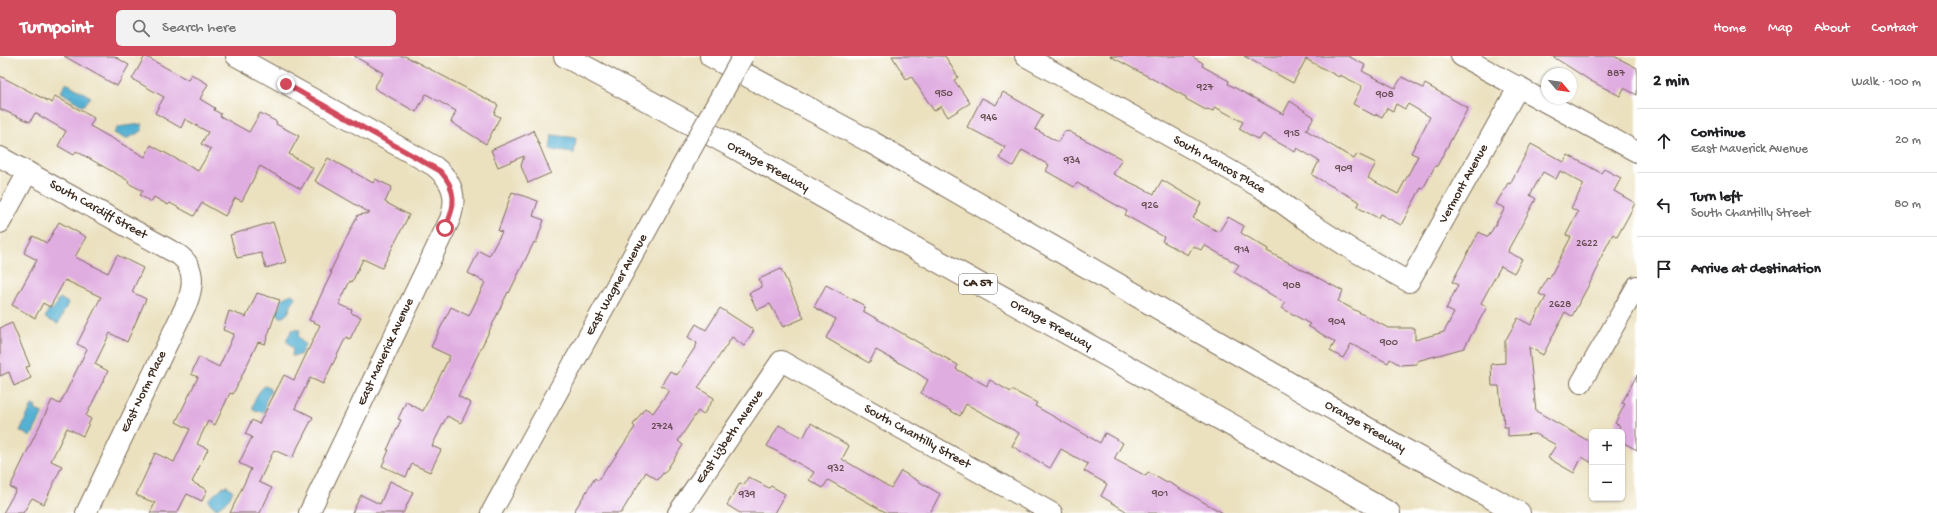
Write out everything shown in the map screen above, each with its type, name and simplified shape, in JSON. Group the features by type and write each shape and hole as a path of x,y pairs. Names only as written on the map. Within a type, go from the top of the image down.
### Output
{"highway":[{"name":"Orange Freeway","path":"565,56 738,150 1389,513"},
{"name":"Orange Freeway","path":"711,56 871,142 1394,444 1518,513"}],"street":[{"name":"East Maverick Avenue","path":"236,56 434,166 446,177 453,189 454,203 450,219 309,513"},
{"name":"East Wagner Avenue","path":"490,513 743,56"},
{"name":"South Mancos Place","path":"1024,56 1264,190 1304,220 1354,251 1409,282"},
{"path":"1461,56 1637,152"},
{"name":"Vermont Avenue","path":"1409,282 1518,86"},
{"name":"South Cardiff Street","path":"0,157 179,255 187,263 190,269"},
{"path":"0,223 28,172"},
{"name":"East Norm Place","path":"86,513 187,303 192,285 190,269"},
{"path":"1582,383 1637,286"},
{"name":"East Lizbeth Avenue","path":"678,513 781,361"},
{"name":"South Chantilly Street","path":"781,361 1052,513"}],"water":[{"path":"66,83 91,97 83,106 61,92"},
{"path":"142,124 142,131 126,139 114,133 118,127"},
{"path":"552,135 576,138 574,153 550,150"},
{"path":"292,294 295,297 288,313 283,317 280,317 277,313 283,298"},
{"path":"60,298 68,303 58,324 45,318 49,309 52,310 59,302 57,301"},
{"path":"292,330 300,330 298,336 305,345 300,355 292,356 293,349 286,340"},
{"path":"265,386 269,387 271,391 265,402 266,406 263,413 253,409 253,406 256,396"},
{"path":"32,405 36,407 35,410 43,413 31,437 20,431"},
{"path":"228,486 233,491 228,500 216,509 208,501 223,487"}],"building":[{"path":"64,56 114,56 129,65 117,86"},
{"path":"145,56 188,80 191,74 208,84 200,99 215,108 214,110 221,114 220,116 249,132 260,113 277,122 276,124 299,136 289,154 313,168 301,189 260,166 242,201 235,198 225,216 202,203 194,216 170,203 168,205 154,197 151,202 140,195 143,191 128,183 129,181 76,151 74,155 58,146 66,131 35,113 30,122 0,109 0,76 52,103 55,96 94,118 90,126 145,157 151,145 198,171 211,149 201,144 208,132 185,119 181,128 155,113 164,97 132,79"},
{"path":"354,56 405,56 498,105 494,114 500,117 486,144 451,122 456,111 426,94 416,112 374,88 383,73"},
{"path":"892,56 945,56 958,77 954,80 970,103 948,117 941,106 934,111 911,76 906,79"},
{"path":"1110,56 1191,56 1203,63 1202,66 1229,81 1228,84 1283,114 1290,101 1314,117 1306,130 1354,159 1357,154 1376,163 1368,178 1398,194 1418,156 1411,153 1430,117 1408,104 1405,109 1396,104 1393,111 1387,108 1382,117 1376,114 1375,116 1353,104 1362,86 1340,75 1339,77 1306,59 1293,83 1244,56 1348,56 1365,65 1362,71 1395,88 1402,77 1423,88 1425,84 1468,108 1437,166 1435,166 1423,189 1421,188 1401,225 1380,214 1378,218 1357,207 1360,202 1312,175 1319,161 1297,148 1295,152 1263,134 1259,140 1239,129 1243,122 1215,107 1213,111 1206,110 1186,99 1186,97"},
{"path":"1552,56 1614,56 1637,68 1637,95 1624,88 1620,96 1577,72 1577,68 1571,68"},
{"path":"1003,92 1043,115 1035,129 1058,142 1065,131 1068,131 1122,159 1113,174 1154,194 1162,180 1201,203 1193,218 1219,232 1228,217 1244,226 1241,233 1268,249 1267,251 1343,291 1338,301 1388,328 1415,328 1415,340 1444,332 1454,313 1446,309 1458,285 1452,282 1479,232 1488,237 1505,208 1496,204 1508,183 1510,184 1531,144 1564,162 1568,155 1601,173 1604,169 1621,178 1614,191 1635,203 1628,217 1617,237 1613,234 1597,265 1599,266 1572,316 1565,312 1543,355 1529,347 1536,411 1589,441 1589,461 1582,457 1574,473 1548,458 1556,445 1536,434 1508,436 1508,427 1504,427 1499,386 1492,386 1491,364 1505,363 1505,341 1518,318 1531,325 1546,297 1539,294 1547,278 1549,279 1571,237 1566,235 1578,212 1571,208 1584,184 1560,171 1556,179 1543,172 1530,195 1536,199 1508,252 1522,259 1514,273 1501,266 1481,303 1487,307 1464,348 1417,361 1417,364 1400,365 1390,359 1388,363 1351,344 1343,358 1330,351 1335,342 1308,326 1310,324 1282,308 1285,303 1234,272 1239,265 1204,245 1201,250 1193,246 1188,255 1162,241 1164,237 1125,215 1127,211 1077,183 1074,187 1046,171 1049,165 1022,150 1013,166 999,158 1005,147 967,127 982,98 996,105"},
{"path":"533,130 551,173 528,183 521,166 524,156 498,167 491,150 532,132"},
{"path":"328,158 373,183 375,179 392,187 385,202 409,215 382,268 363,259 352,282 350,281 339,304 352,310 351,313 361,317 350,339 346,337 323,384 310,378 295,408 313,417 292,458 274,450 259,482 272,488 260,513 230,513 251,469 239,463 252,437 245,434 252,420 259,424 284,375 294,380 320,325 309,320 332,272 330,272 358,215 370,213 315,181"},
{"path":"512,192 538,201 533,216 544,220 536,243 534,242 509,293 508,292 458,396 471,403 461,423 447,416 432,446 441,450 430,472 412,464 406,477 382,466 389,450 387,450 401,420 398,419 406,402 423,411 450,356 431,347 451,307 469,316 485,282 468,273 479,251 489,256 502,232 498,231"},
{"path":"59,222 86,237 75,257 108,273 117,255 143,268 132,292 146,299 127,342 110,333 95,364 108,371 86,416 91,419 83,436 67,428 51,461 62,466 44,504 32,498 23,513 3,513 16,490 10,487 52,400 60,404 87,349 77,344 101,297 65,280 50,307 43,303 35,318 12,305 37,260 24,253 33,236 47,243"},
{"path":"273,222 286,262 266,268 261,253 237,258 230,235"},
{"path":"781,269 804,318 783,327 770,304 757,310 749,293 762,287 759,279"},
{"path":"826,285 865,306 863,311 958,365 956,369 987,386 990,380 1011,392 1012,390 1037,403 1035,406 1100,443 1105,433 1123,443 1114,459 1146,476 1148,472 1223,513 1129,513 1101,496 1107,484 1084,471 1088,464 1061,449 1050,468 1012,446 1019,433 966,404 960,416 942,406 921,393 928,380 914,371 876,350 869,363 826,338 836,319 814,307"},
{"path":"257,293 280,300 265,344 258,342 233,394 230,393 215,425 208,421 197,444 208,449 192,482 207,490 202,501 187,494 177,513 150,513 155,503 136,495 155,453 174,462 190,429 176,422 198,377 191,374 199,357 219,367 234,334 223,330 229,311 246,317"},
{"path":"720,308 754,330 744,346 732,337 698,388 714,398 703,415 698,411 678,441 683,445 664,474 663,473 658,480 646,472 621,513 573,513 595,478 598,481 608,465 609,466 635,427 633,425 645,408 653,413 668,392 668,389 661,385 670,371 677,375 696,346 697,343 688,337 696,324 706,330"},
{"path":"12,323 30,366 26,367 31,378 14,386 9,372 0,376 0,328"},
{"path":"1637,375 1637,450 1625,444 1625,429 1618,429 1620,426 1615,423 1625,404 1622,403"},
{"path":"811,423 849,446 842,459 891,488 901,471 940,494 930,513 887,513 828,480 823,488 809,480 814,472 767,446 779,425 803,438"},
{"path":"748,477 769,488 771,486 785,494 774,513 740,513 727,505 740,483 744,485"},
{"path":"390,481 413,492 403,513 352,513 361,495 380,504"}],"route":[{"path":"286,84 434,166 440,171 450,183 454,196 453,211 445,228"}]}
